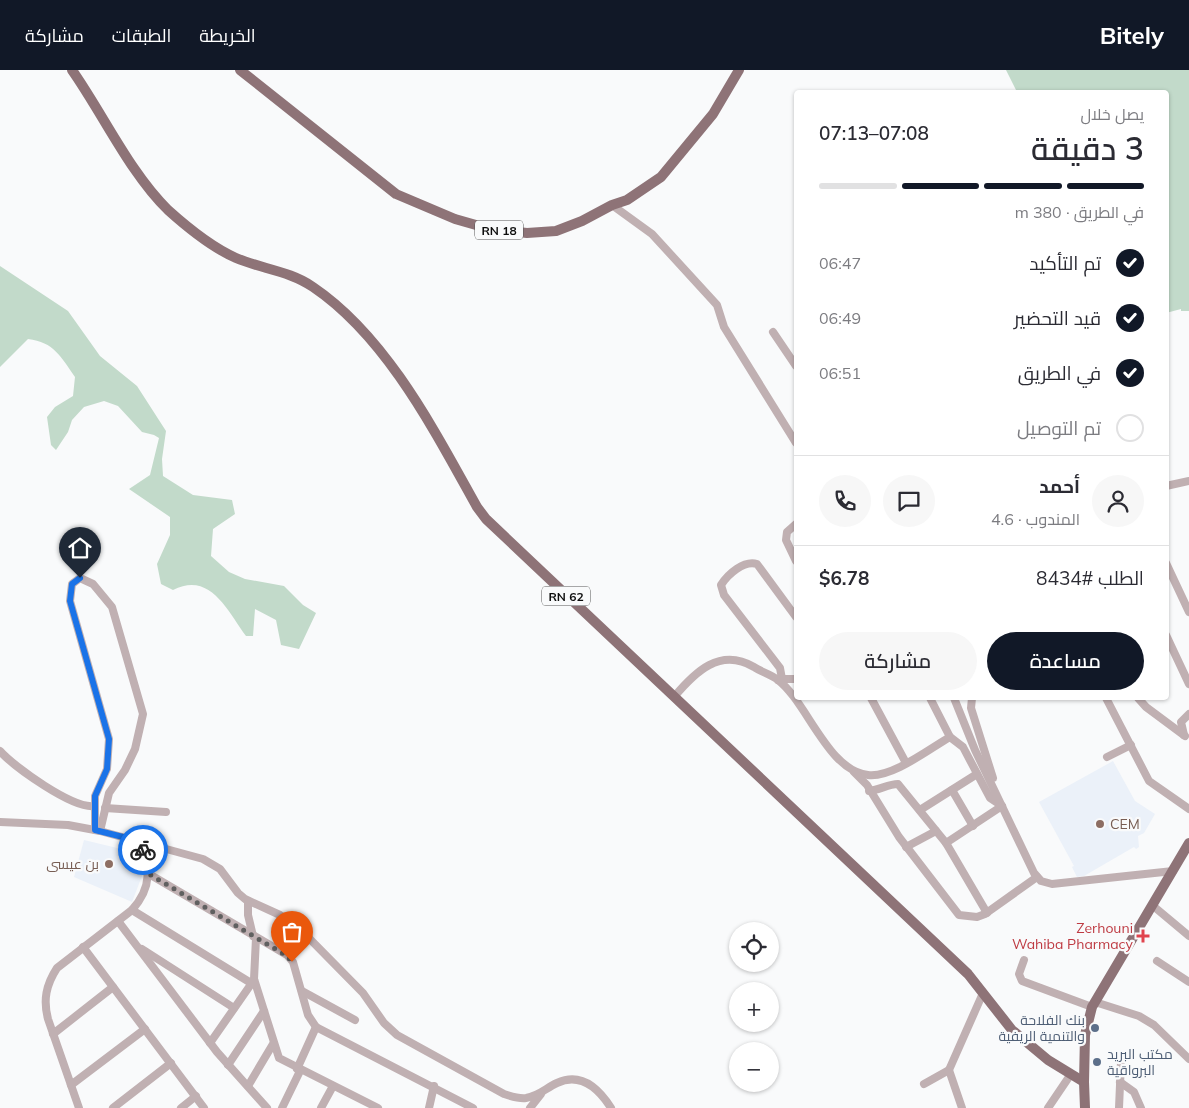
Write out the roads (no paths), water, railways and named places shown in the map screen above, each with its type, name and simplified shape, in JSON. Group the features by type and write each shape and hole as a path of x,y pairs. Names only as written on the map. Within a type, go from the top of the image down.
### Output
{"main road":[{"name":"RN 62","path":"72,70 93,100 142,181 170,211 204,239 236,258 294,276 313,287 367,335 422,412 477,507 486,519 968,974 1012,1030 1048,1060 1084,1082"},
{"name":"RN 18","path":"240,70 396,194 446,216 490,229 527,233 556,231 582,221 612,204 628,200 661,177 713,114 739,70"},
{"path":"1085,1108 1085,1035 1094,1005 1189,844"}],"street":[{"path":"612,204 652,234 717,305 724,327 794,440"},
{"path":"773,332 794,363"},
{"path":"1169,485 1189,481"},
{"path":"794,526 787,532 786,540 794,557"},
{"path":"794,614 757,564 751,562 742,565 721,585 724,595 780,668 780,680 794,699"},
{"path":"1169,569 1189,612"},
{"path":"80,578 93,584 112,607 142,714 135,749 125,770 109,794 98,830 94,806 95,796 107,769 109,739 70,601 72,584 80,578"},
{"path":"1169,641 1189,684"},
{"path":"674,697 697,672 723,660 741,661 780,680 794,680"},
{"path":"795,700 835,754 852,769 869,790 906,847 956,912 977,917 987,913 1037,877"},
{"path":"871,700 906,763"},
{"path":"931,700 950,737 963,747 990,798 1002,806"},
{"path":"955,700 975,750 1037,877 1046,883 1052,884 1173,871"},
{"path":"972,700 971,708 1002,806"},
{"path":"1107,700 1149,782 1189,809"},
{"path":"1140,700 1146,708 1187,737"},
{"path":"1187,737 1182,732 1181,722 1189,714"},
{"path":"852,769 868,775 877,775 906,763 950,737"},
{"path":"1107,758 1131,745"},
{"path":"0,751 28,775 80,805 94,806"},
{"path":"920,810 977,774"},
{"path":"869,790 878,790 890,784 898,784 946,843 987,913"},
{"path":"952,790 973,826"},
{"path":"946,843 1002,806"},
{"path":"105,808 166,812"},
{"path":"0,822 68,825 98,830 214,864 238,893 248,901 280,915 300,929 363,993 384,1023 397,1035 504,1094 518,1098 542,1094"},
{"path":"906,847 936,831"},
{"path":"79,1108 44,1004 50,979 57,968 132,910 139,902 149,874 148,864 139,841"},
{"path":"149,874 290,959 302,991 308,1015 316,1028 434,1086 473,1108"},
{"path":"248,901 248,915 254,937 253,981 279,1058 298,1070 333,1086 361,1104 378,1108"},
{"path":"1152,905 1189,936"},
{"path":"132,910 253,981"},
{"path":"118,921 210,1043 267,1108"},
{"path":"136,945 234,1008"},
{"path":"83,947 204,1108"},
{"path":"1024,960 1019,974 1025,983 1094,1005 1139,1016 1154,1025 1189,1059"},
{"path":"1157,961 1189,982"},
{"path":"210,1043 253,981"},
{"path":"53,1034 113,987"},
{"path":"302,991 355,1020"},
{"path":"924,1084 949,1070 983,993"},
{"path":"228,1065 264,1011"},
{"path":"282,1108 316,1028"},
{"path":"71,1086 145,1029"},
{"path":"248,1086 274,1044"},
{"path":"1119,1108 1121,1062"},
{"path":"113,1108 170,1064"},
{"path":"949,1070 962,1108"},
{"path":"1048,1108 1071,1074"},
{"path":"530,1108 542,1094 557,1083 569,1079 581,1080 598,1090 611,1108"},
{"path":"1120,1082 1134,1092 1140,1108"},
{"path":"321,1108 333,1086"},
{"path":"429,1108 434,1086"},
{"path":"181,1108 196,1096"}],"place":[{"name":"CEM","path":"1100,824"},
{"name":"بن عيسى","path":"109,864"},
{"name":"Zerhouni Wahiba Pharmacy","path":"1143,936"},
{"name":"بنك الفلاحة والتنمية الريفية","path":"1095,1028"},
{"name":"مكتب البريد البرواقية","path":"1097,1062"}]}
